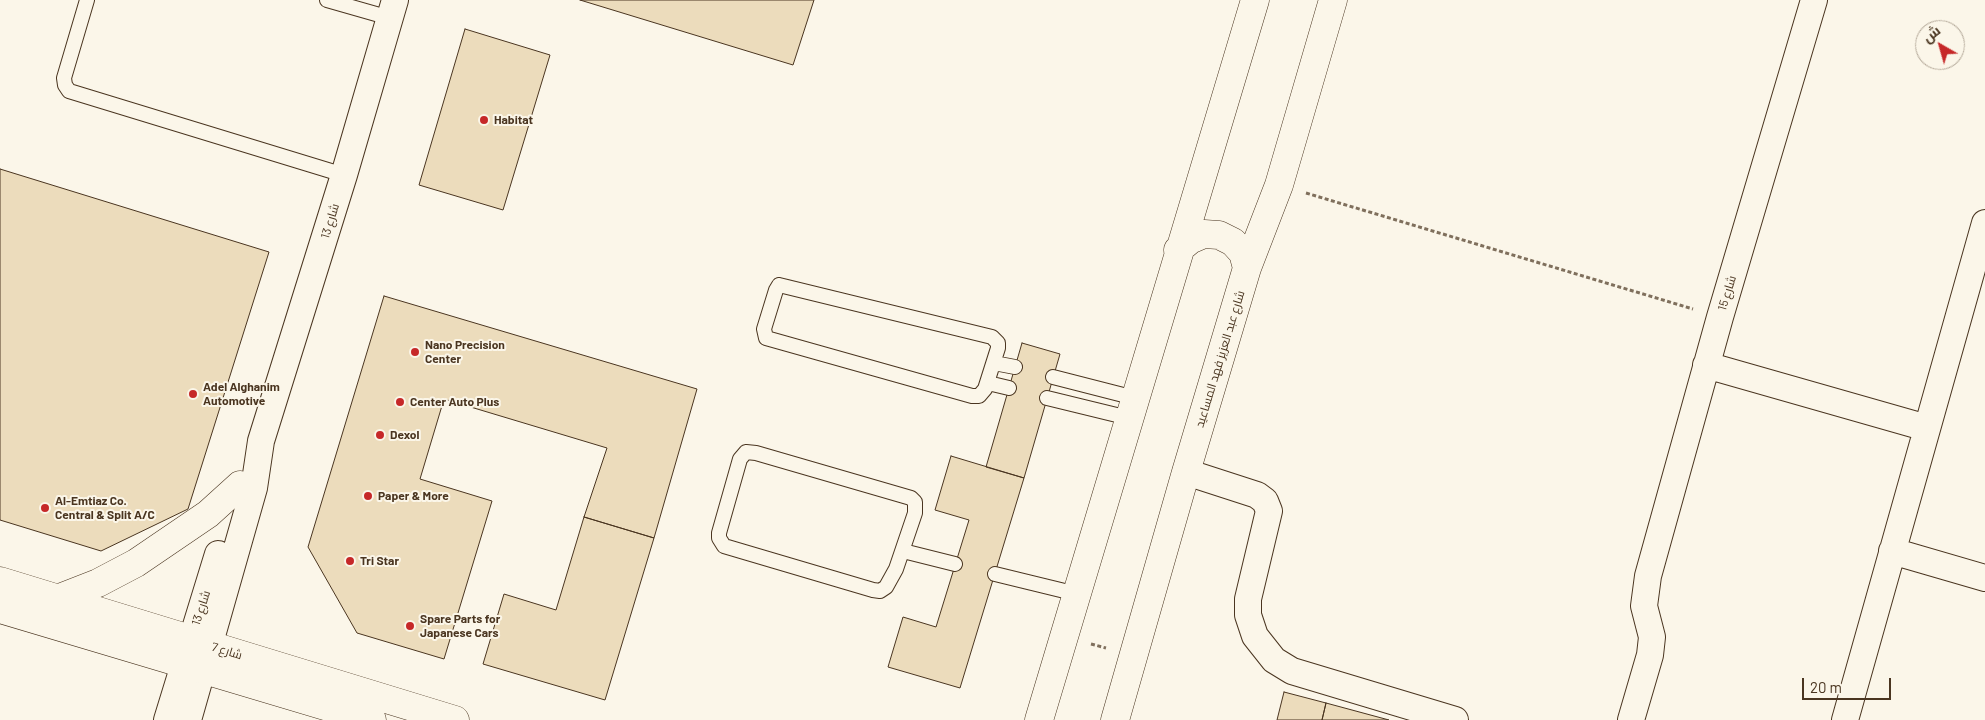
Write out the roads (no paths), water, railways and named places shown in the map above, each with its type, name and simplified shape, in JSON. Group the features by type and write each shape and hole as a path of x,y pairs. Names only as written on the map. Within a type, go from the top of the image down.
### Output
{"main road":[{"path":"1039,720 1254,0"},
{"name":"شارع عبد العزيز فهد المساعيد","path":"1115,720 1247,268 1279,185 1332,0"},
{"path":"1178,250 1190,240 1204,234 1219,235 1233,242 1243,253 1247,268"},
{"path":"58,599 98,583 136,563 208,514 240,485"},
{"name":"شارع 7","path":"0,581 455,720"},
{"path":"0,610 372,720"}],"street":[{"name":"شارع 15","path":"1631,720 1650,655 1652,637 1644,606 1648,576 1720,316 1814,0"},
{"name":"شارع 13","path":"200,642 240,485 261,441 344,175 393,9"},
{"path":"1845,720 1985,223"},
{"path":"1706,365 1928,428"},
{"name":"شارع 13","path":"167,720 192,668 254,488 261,441"},
{"path":"1186,472 1257,496 1264,501 1269,511 1248,599 1248,615 1255,636 1274,660 1292,671 1455,720"},
{"path":"1892,551 1985,578"},
{"name":"شارع 13","path":"188,720 192,668"}],"lane":[{"path":"87,0 64,78 65,85 69,91 344,175"},
{"path":"327,0 393,9"},
{"path":"780,285 784,285 986,335 998,343 994,363 988,383 982,393 972,396 766,338 764,330 776,290 780,285"},
{"path":"994,363 1015,367"},
{"path":"1053,377 1132,408"},
{"path":"988,383 1009,388"},
{"path":"1047,398 1132,408"},
{"path":"746,452 756,453 906,495 915,502 915,506 903,551 892,580 880,590 724,546 719,538 719,533 740,459 746,452"},
{"path":"903,551 955,564"},
{"path":"995,574 1077,594"}],"place":[{"name":"Habitat","path":"484,120"},
{"name":"Nano Precision Center","path":"415,352"},
{"name":"Adel Alghanim Automotive","path":"193,394"},
{"name":"Center Auto Plus","path":"400,402"},
{"name":"Dexol","path":"380,435"},
{"name":"Paper & More","path":"368,496"},
{"name":"Al-Emtiaz Co. Central & Split A/C","path":"45,508"},
{"name":"Tri Star","path":"350,561"},
{"name":"Spare Parts for Japanese Cars","path":"410,626"}]}
